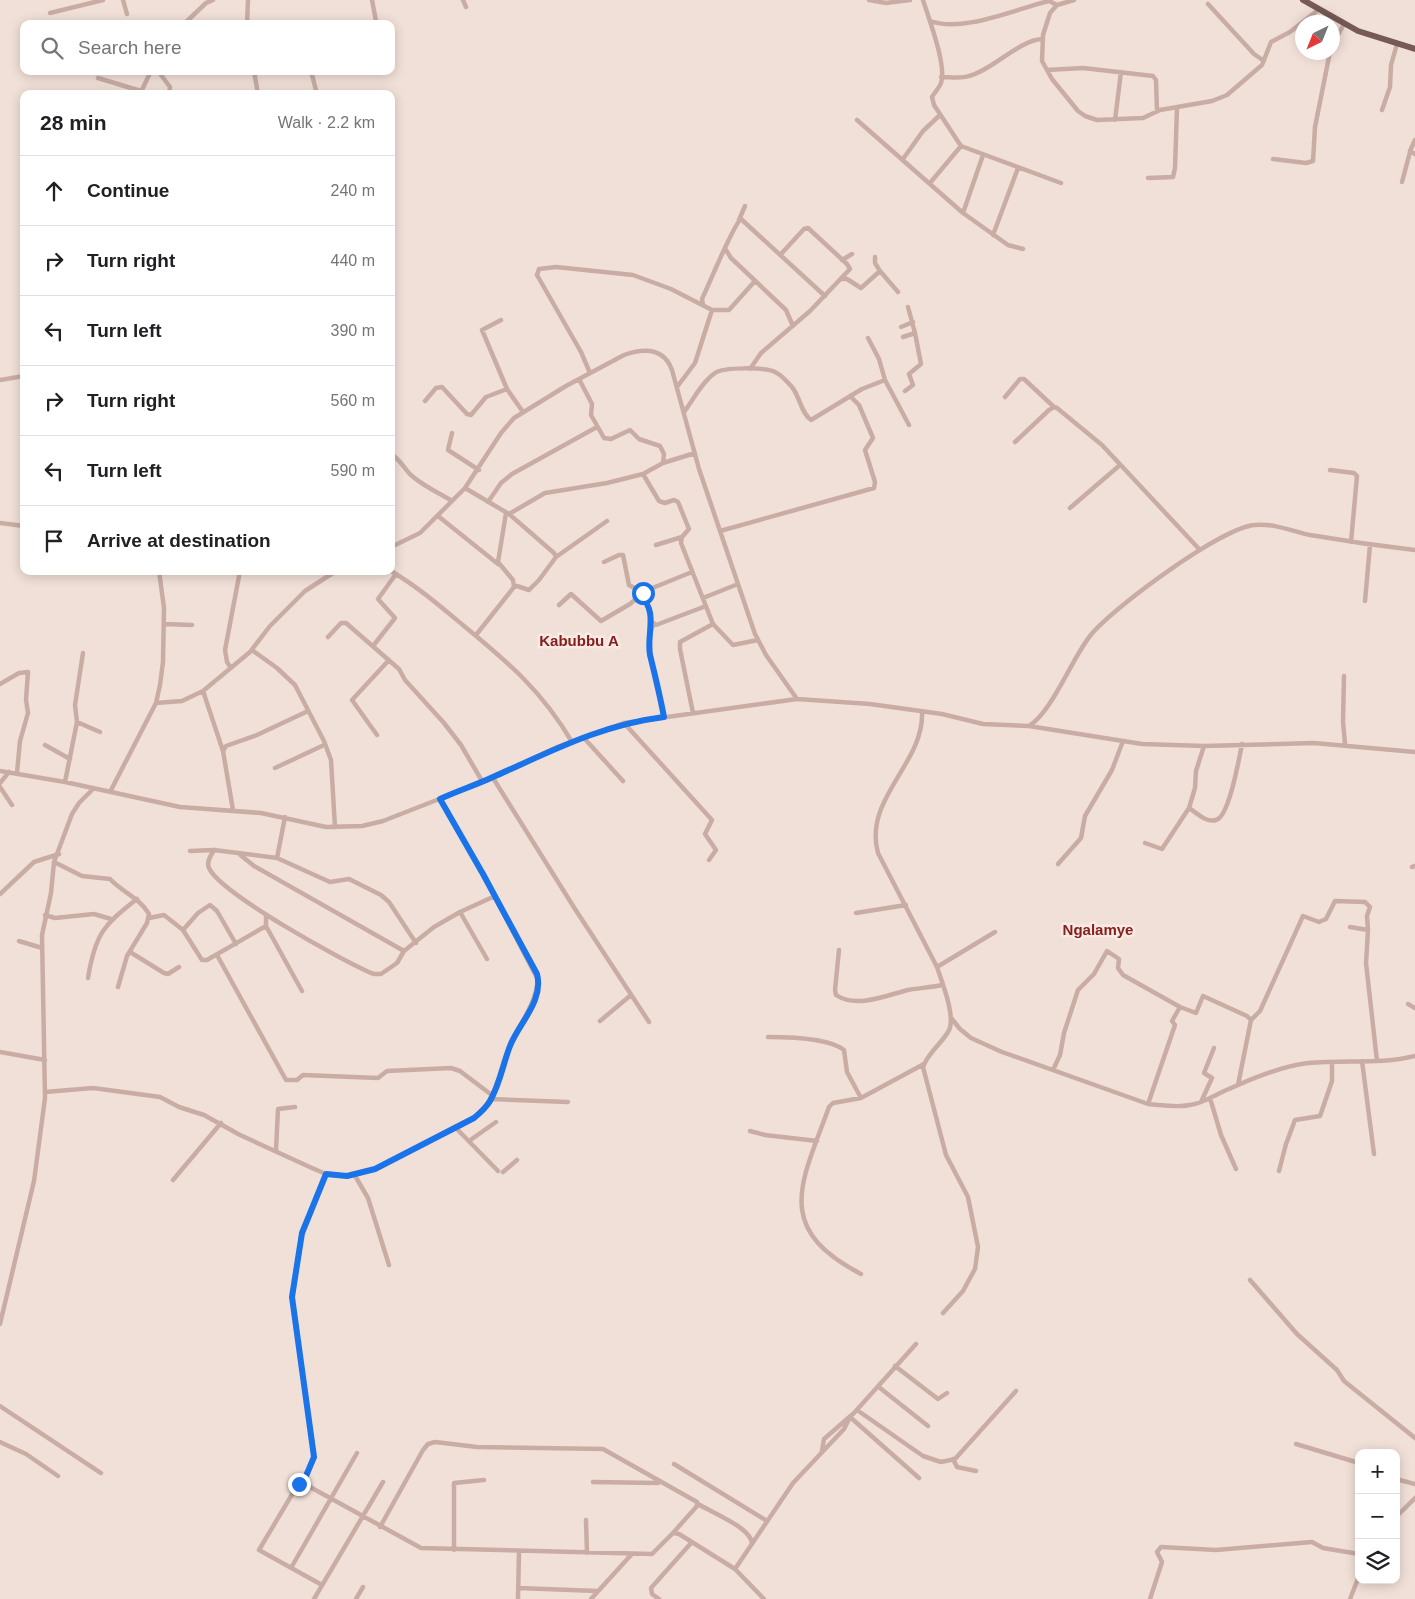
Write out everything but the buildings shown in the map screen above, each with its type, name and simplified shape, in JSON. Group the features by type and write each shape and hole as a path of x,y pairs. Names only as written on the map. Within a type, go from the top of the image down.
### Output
{"main road":[{"path":"1303,0 1344,24 1415,49"}],"street":[{"path":"50,13 103,0"},
{"path":"123,0 127,14"},
{"path":"188,20 205,1 213,0"},
{"path":"247,20 248,0"},
{"path":"372,0 376,20"},
{"path":"463,0 466,7"},
{"path":"869,0 886,3 910,0"},
{"path":"923,0 937,42 941,77 941,84 932,96 934,105 961,146 1061,183"},
{"path":"1074,0 1057,5 1049,16 1043,39 1042,61 1072,105 1085,116 1097,120 1143,118 1158,111 1212,101 1227,95 1264,61 1271,42 1289,32 1318,10"},
{"path":"930,21 942,25 974,21 1049,1 1057,5"},
{"path":"1208,4 1254,54 1264,61"},
{"path":"1340,31 1344,24"},
{"path":"941,77 969,77 1028,43 1043,39"},
{"path":"1382,110 1389,93 1391,65 1397,44"},
{"path":"1273,159 1306,163 1313,161 1315,127 1328,60"},
{"path":"1047,70 1083,68 1155,77 1158,111"},
{"path":"1115,120 1121,72"},
{"path":"142,90 149,75"},
{"path":"161,75 170,87 170,90"},
{"path":"255,75 257,90"},
{"path":"312,75 317,90"},
{"path":"98,78 135,90"},
{"path":"1148,178 1173,177 1177,107"},
{"path":"903,159 923,131 940,115"},
{"path":"857,120 963,213 1008,245 1022,250"},
{"path":"1402,182 1413,153 1415,140"},
{"path":"930,183 961,146"},
{"path":"963,213 983,155"},
{"path":"993,235 1018,168"},
{"path":"704,305 702,299 745,206"},
{"path":"739,220 745,221 825,296"},
{"path":"750,369 761,353 825,296 850,269 806,228 781,254"},
{"path":"726,250 727,254 786,310 793,326"},
{"path":"842,260 852,254"},
{"path":"875,256 875,263 880,271 898,292"},
{"path":"590,373 581,352 539,278 537,272 539,269 556,267 633,275 712,310 729,310 755,281"},
{"path":"842,279 847,279 861,288 880,271"},
{"path":"905,392 913,385 909,374 921,364 908,308"},
{"path":"677,388 695,363 712,310"},
{"path":"501,320 482,330 507,389 524,412"},
{"path":"901,327 912,322"},
{"path":"903,337 915,333"},
{"path":"868,338 879,359 885,380 909,425"},
{"path":"395,545 415,537 438,516 465,488 479,470 506,427 524,412 579,379 630,353 656,351 668,360 720,531 758,640 797,699"},
{"path":"684,412 715,372 723,370 769,370 783,378 796,392 806,416 811,420 850,396 885,380"},
{"path":"0,380 20,377"},
{"path":"579,379 592,404 590,412 597,427 606,439 630,430 639,439 660,446 664,454 663,463"},
{"path":"1005,397 1020,380 1024,379 1054,407 1097,441 1200,550"},
{"path":"425,400 436,388 442,387 467,414 471,415 486,397 507,389"},
{"path":"720,531 874,488 875,482 865,450 873,438 859,405 850,396"},
{"path":"1015,442 1054,407"},
{"path":"488,502 502,483 512,474 597,427"},
{"path":"452,433 448,450 479,470"},
{"path":"498,564 508,516 545,493 607,483 643,474 663,463 695,453"},
{"path":"395,456 400,459 407,471 418,481 452,501"},
{"path":"1070,508 1120,465"},
{"path":"1330,470 1354,473 1357,476 1352,542"},
{"path":"643,474 659,501 665,503 674,500 678,502 689,529 682,537 656,546"},
{"path":"465,488 508,516 554,553 556,557"},
{"path":"438,516 498,564 517,586 527,590 532,588 556,557 607,521"},
{"path":"0,523 20,526"},
{"path":"1029,726 1044,710 1092,634 1112,615 1200,550 1225,534 1252,525 1264,524 1352,542 1415,550"},
{"path":"682,537 681,543 713,624 728,642 733,644 758,640"},
{"path":"1365,601 1370,545"},
{"path":"604,562 619,555 624,555 629,585 642,594 647,603 653,625 650,650 664,717"},
{"path":"559,605 570,594 600,621 630,604 642,594 692,572"},
{"path":"395,573 433,599 523,676 541,696 572,742"},
{"path":"110,792 156,703 163,662 164,624 159,575"},
{"path":"231,668 224,650 239,575"},
{"path":"156,703 182,701 203,691 252,650 270,626 305,591 330,575"},
{"path":"373,646 395,618 378,599 392,575"},
{"path":"703,598 738,584"},
{"path":"476,635 517,586"},
{"path":"653,625 662,624 706,606"},
{"path":"328,637 343,622 399,669 405,680 461,745 482,781"},
{"path":"164,624 192,625"},
{"path":"693,713 680,642 713,624"},
{"path":"252,650 294,683 324,745 331,760 335,827"},
{"path":"65,782 77,722 75,705 83,653"},
{"path":"377,734 352,700 389,660"},
{"path":"0,684 19,672 28,672 26,700 28,713 20,741 17,773"},
{"path":"1344,676 1343,722 1346,744"},
{"path":"203,691 224,746 223,751 232,810"},
{"path":"0,771 65,782 92,790 180,807 232,810 285,817 309,824 335,827 362,826 383,821 493,778 572,742 624,722 797,699 853,702 922,712 983,724 1029,726 1156,746 1346,744 1415,752"},
{"path":"224,746 257,735 308,711"},
{"path":"860,1274 842,1263 813,1237 805,1226 800,1196 809,1162 829,1107 834,1103 861,1098 924,1064 950,1031 951,1018 937,968 878,853 875,833 876,821 920,730 922,712"},
{"path":"77,722 100,732"},
{"path":"624,722 712,820 705,834 716,850 709,860"},
{"path":"584,738 623,781"},
{"path":"1058,864 1081,838 1085,816 1112,770 1123,742"},
{"path":"1189,808 1209,821 1221,818 1225,812 1242,744"},
{"path":"45,745 70,759"},
{"path":"276,768 324,745"},
{"path":"1145,842 1162,849 1189,808 1195,788 1196,771 1204,746"},
{"path":"0,783 9,772"},
{"path":"493,778 649,1022"},
{"path":"0,787 12,805"},
{"path":"0,1324 34,1181 45,1092 46,1060 42,948 45,915 51,893 54,862 59,854 72,814 79,803 92,790"},
{"path":"45,1092 93,1088 160,1097 179,1107 221,1123 240,1135 326,1174 347,1176 375,1169 456,1127 485,1109 492,1098 510,1045 532,1008 538,980 495,896 440,799"},
{"path":"277,858 285,817"},
{"path":"214,850 208,863 209,868 232,892 266,916 374,974 380,974 397,963 404,951 434,927 460,912 495,896"},
{"path":"190,851 214,850 277,858 330,882 348,878 381,895 389,902 416,943"},
{"path":"237,852 254,866 404,951"},
{"path":"0,894 34,862 59,854"},
{"path":"54,862 82,876 110,879 116,886 137,899 146,910 149,918"},
{"path":"88,978 95,944 111,919 137,899"},
{"path":"1238,1085 1250,1020 1260,1011 1302,916 1319,922 1326,919 1335,902 1365,902 1370,907 1367,916 1366,963 1377,1061"},
{"path":"183,930 198,913 210,905 217,911 236,944"},
{"path":"856,914 906,905"},
{"path":"460,912 487,959"},
{"path":"45,915 55,918 94,914 111,919"},
{"path":"118,987 130,952 149,918 164,915 183,930 202,960 217,955 266,926"},
{"path":"266,916 266,926 302,991"},
{"path":"1350,927 1368,930"},
{"path":"937,968 994,932"},
{"path":"19,941 42,948"},
{"path":"839,950 835,990 836,995 841,998 870,1001 908,990 943,985"},
{"path":"1052,1070 1060,1055 1064,1033 1078,990 1094,974 1107,951 1119,959 1118,968 1123,975 1180,1007 1196,1012 1203,996 1247,1016 1250,1020"},
{"path":"130,952 164,973 168,974 179,967"},
{"path":"217,955 286,1080 297,1080 303,1076 378,1078 387,1071 451,1068 460,1071 492,1098 568,1102"},
{"path":"600,1022 631,995"},
{"path":"1408,1004 1415,1008"},
{"path":"1148,1104 1175,1025 1172,1021 1180,1007"},
{"path":"951,1018 960,1030 971,1038 1052,1070 1148,1104 1181,1106 1201,1102 1279,1069 1308,1063 1415,1059"},
{"path":"950,1031 960,1030"},
{"path":"768,1037 803,1039 838,1046 844,1050 847,1072 861,1098"},
{"path":"1201,1102 1212,1078 1204,1073 1214,1048"},
{"path":"0,1052 46,1060"},
{"path":"1362,1061 1374,1154"},
{"path":"1279,1171 1295,1120 1320,1116 1332,1081 1332,1063"},
{"path":"924,1064 946,1155 968,1198 978,1247 975,1269 963,1291 943,1313"},
{"path":"1210,1098 1221,1135 1236,1169"},
{"path":"276,1150 278,1108 295,1107"},
{"path":"469,1141 496,1122"},
{"path":"172,1180 221,1123"},
{"path":"456,1127 501,1172 514,1160 517,1160"},
{"path":"750,1131 765,1135 817,1141"},
{"path":"322,1585 262,1553 259,1548 297,1486 303,1483 314,1457 292,1297 302,1233 326,1174"},
{"path":"354,1174 368,1198 389,1265"},
{"path":"1250,1280 1297,1334 1337,1370 1344,1381 1415,1438"},
{"path":"735,1569 793,1482 844,1429 850,1417 916,1344"},
{"path":"895,1366 938,1399 947,1393"},
{"path":"880,1388 928,1426"},
{"path":"857,1410 922,1456 941,1462 953,1459 1016,1391"},
{"path":"0,1406 100,1473"},
{"path":"850,1417 919,1478"},
{"path":"0,1442 26,1454 58,1476"},
{"path":"380,1527 428,1444 434,1442 477,1447 603,1448 660,1483 692,1498 698,1504 744,1530 750,1536 752,1544"},
{"path":"1296,1444 1355,1462"},
{"path":"291,1568 357,1453"},
{"path":"953,1459 957,1466 976,1471"},
{"path":"674,1464 768,1521"},
{"path":"1400,1479 1415,1484"},
{"path":"454,1550 454,1483 484,1480"},
{"path":"314,1599 361,1516 383,1482"},
{"path":"593,1482 660,1483"},
{"path":"303,1483 416,1547 454,1550 631,1555 654,1553 698,1504"},
{"path":"1400,1513 1415,1498"},
{"path":"586,1520 587,1553"},
{"path":"673,1533 679,1534 735,1569 764,1599"},
{"path":"659,1599 652,1594 650,1588 692,1542"},
{"path":"1150,1599 1162,1562 1157,1552 1161,1547 1216,1550 1312,1542 1323,1548 1355,1553"},
{"path":"518,1599 520,1551"},
{"path":"591,1599 631,1555"},
{"path":"1350,1599 1356,1584"},
{"path":"356,1599 363,1587"},
{"path":"518,1588 597,1591"}],"district":[{"name":"Kabubbu A","path":"579,640"},
{"name":"Ngalamye","path":"1098,929"}],"route":[{"path":"299,1484 300,1482 303,1483 314,1457 308,1426 300,1346 292,1297 302,1233 326,1174 347,1176 375,1169 390,1159 474,1118 485,1109 497,1087 510,1045 532,1008 537,988 537,974 440,799 493,778 557,747 624,722 664,717 650,654 651,628 653,625 647,603 640,596 643,593"}]}
